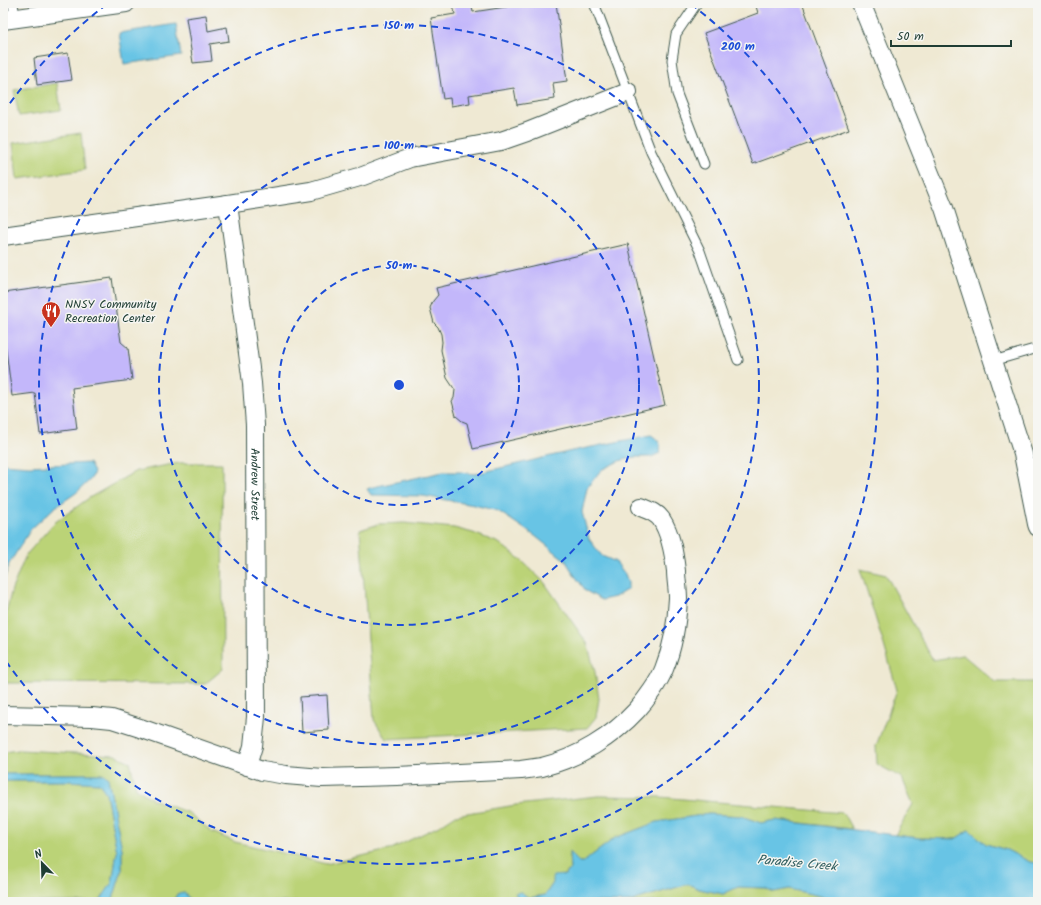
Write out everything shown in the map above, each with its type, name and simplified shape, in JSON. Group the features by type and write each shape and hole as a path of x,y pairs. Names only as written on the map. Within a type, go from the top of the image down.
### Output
{"street":[{"path":"10,14 126,3"},
{"path":"861,3 944,208 1023,454 1038,527"},
{"path":"3,236 311,191 363,176 410,158 501,141 628,92"},
{"name":"Andrew Street","path":"228,204 252,383 255,425 256,717 253,746 247,766"},
{"path":"3,715 92,716 112,719 262,771 322,778 521,770 541,767 558,762 597,743 618,728 638,709 652,691 664,670 672,646 676,625 678,597 674,553 668,532 661,518 652,511 640,508"}],"lane":[{"path":"594,3 651,152 700,251 738,360"},
{"path":"697,3 676,34 672,60 677,94 704,164"},
{"path":"993,361 1038,348"}],"green space":[{"path":"57,83 61,110 19,116 14,90"},
{"path":"81,133 85,170 17,179 13,143"},
{"path":"179,463 222,463 223,669 205,684 3,683 3,625 12,589 26,555 54,523 89,498 136,471"},
{"path":"404,523 454,528 473,533 499,543 521,560 544,582 587,643 595,672 599,699 596,717 587,728 386,739 374,720 360,530 379,524"},
{"path":"860,569 886,575 933,660 963,655 995,682 1035,682 1038,684 1038,863 1030,862 1007,850 986,844 969,830 955,839 919,838 895,835 913,804 902,778 877,764 876,746 897,690"},
{"path":"19,750 115,755 130,762 136,788 152,799 189,813 212,832 235,842 326,864 389,850 441,825 456,815 516,805 598,796 660,797 843,813 852,829 775,820 761,823 741,816 709,814 657,822 615,838 583,862 579,862 569,853 570,870 553,883 545,895 529,898 521,892 516,894 520,902 191,902 185,893 177,894 173,902 112,902 122,870 122,849 108,778 103,774 3,774 3,752"},
{"path":"3,781 68,781 99,783 106,793 117,852 112,883 99,902 3,902"},
{"path":"688,884 699,889 723,894 738,887 765,888 774,892 789,889 846,902 628,902"}],"water":[{"path":"176,24 181,56 124,64 119,33"},
{"path":"651,435 659,442 660,453 651,457 635,457 619,461 601,470 587,488 582,512 589,539 602,556 616,562 625,574 628,582 628,589 615,597 602,600 586,591 565,560 535,536 498,511 423,496 371,495 367,489 443,472 475,474 572,451"},
{"path":"89,463 94,472 91,479 76,493 54,508 31,529 9,564 3,583 3,464 29,466"},
{"path":"3,774 104,774 108,778 122,849 122,870 112,902 99,902 112,883 117,852 106,793 99,783 68,781 3,781"},
{"name":"Paradise Creek","path":"709,814 741,816 761,823 775,820 919,838 955,839 969,830 986,844 1007,850 1030,862 1038,863 1038,902 846,902 789,889 774,892 765,888 738,887 723,894 699,889 688,884 628,902 520,902 515,893 521,892 529,898 545,895 553,883 553,876 565,875 570,870 569,852 579,862 583,862 615,838 657,822"},
{"path":"185,893 191,902 173,902 177,894"}],"building":[{"path":"471,3 473,12 532,3 556,3 567,81 553,83 555,99 517,105 514,88 469,95 470,103 451,106 450,98 443,99 431,18 455,14 453,5"},
{"path":"755,3 802,3 849,129 753,164 704,33 758,13"},
{"path":"206,15 208,31 227,27 229,41 210,44 212,61 193,63 186,18"},
{"path":"68,53 72,80 37,85 34,58"},
{"path":"628,244 665,405 473,449 467,423 456,416 452,401 455,390 447,378 441,350 441,334 438,327 434,323 430,308 438,295 436,288"},
{"path":"112,278 121,342 128,348 132,380 72,388 77,429 40,434 35,393 12,396 5,342 3,342 3,293"},
{"path":"327,695 329,730 302,732 300,697"}],"place":[{"name":"NNSY Community Recreation Center","path":"51,328"}]}
